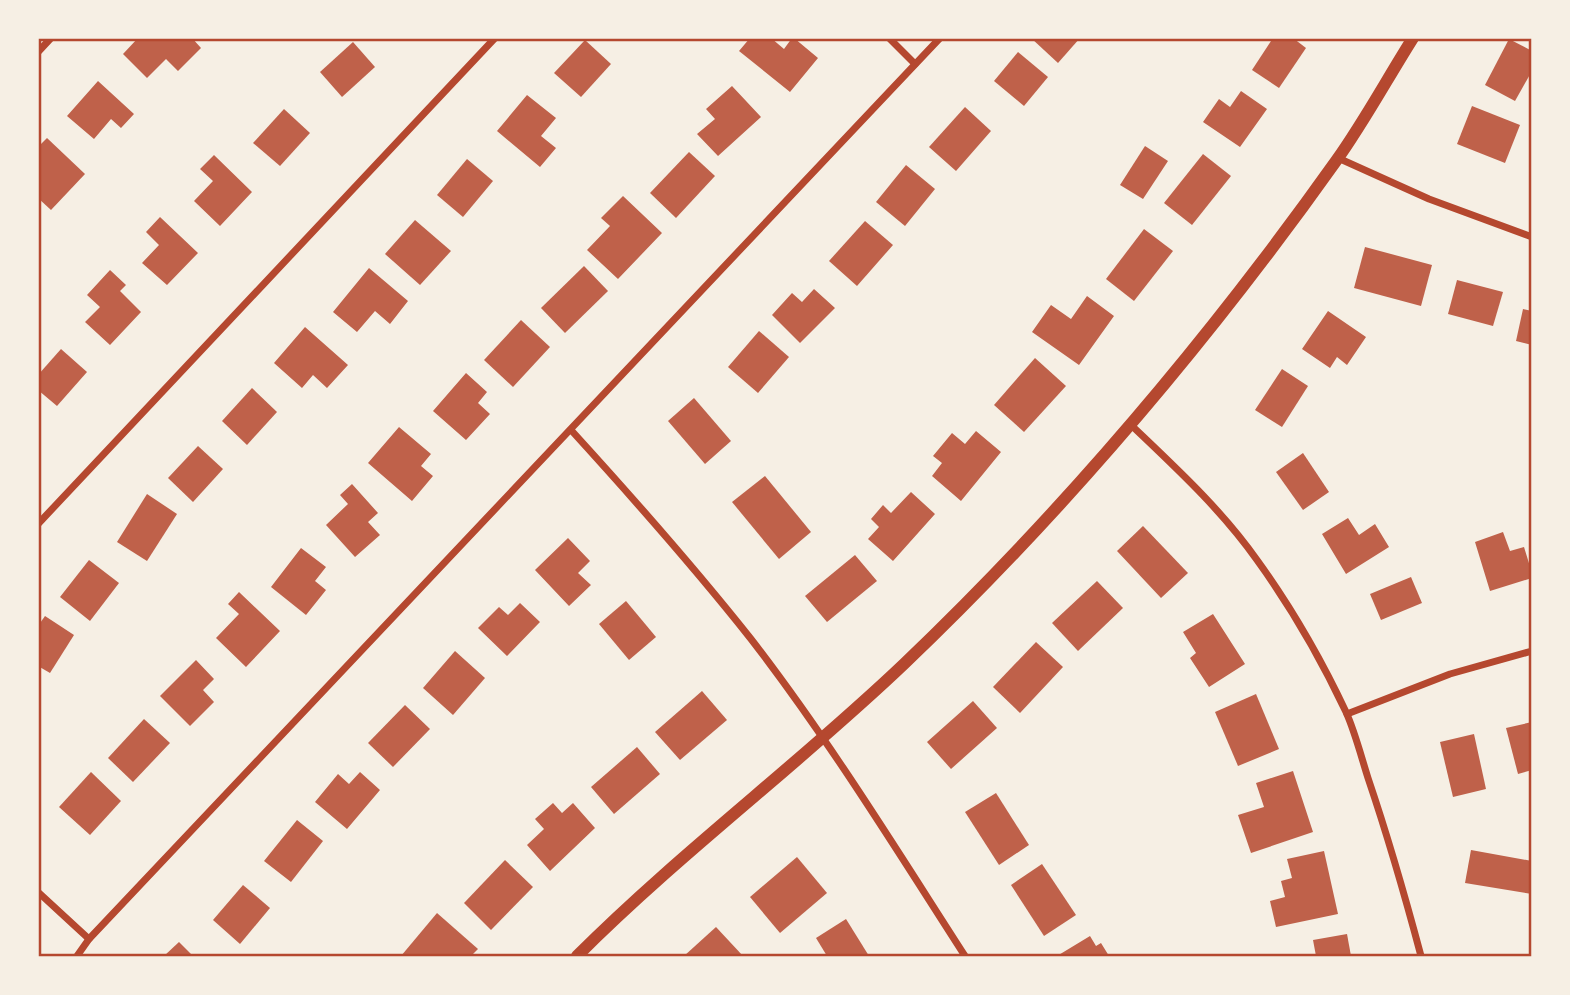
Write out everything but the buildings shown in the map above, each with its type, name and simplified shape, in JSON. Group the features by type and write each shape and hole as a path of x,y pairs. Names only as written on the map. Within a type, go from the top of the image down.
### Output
{"street":[{"path":"38,52 51,38"},
{"path":"38,524 495,38"},
{"path":"889,38 915,64"},
{"path":"77,957 89,939 940,38"},
{"path":"577,957 618,915 758,796 902,666 1034,533 1212,328 1338,158 1413,38"},
{"path":"1338,158 1429,199 1531,237"},
{"path":"1130,424 1191,481 1226,521 1256,559 1308,640 1347,714 1390,842 1421,957"},
{"path":"571,430 665,534 751,640 858,789 965,957"},
{"path":"1347,714 1450,674 1531,652"},
{"path":"38,891 89,939"}]}
